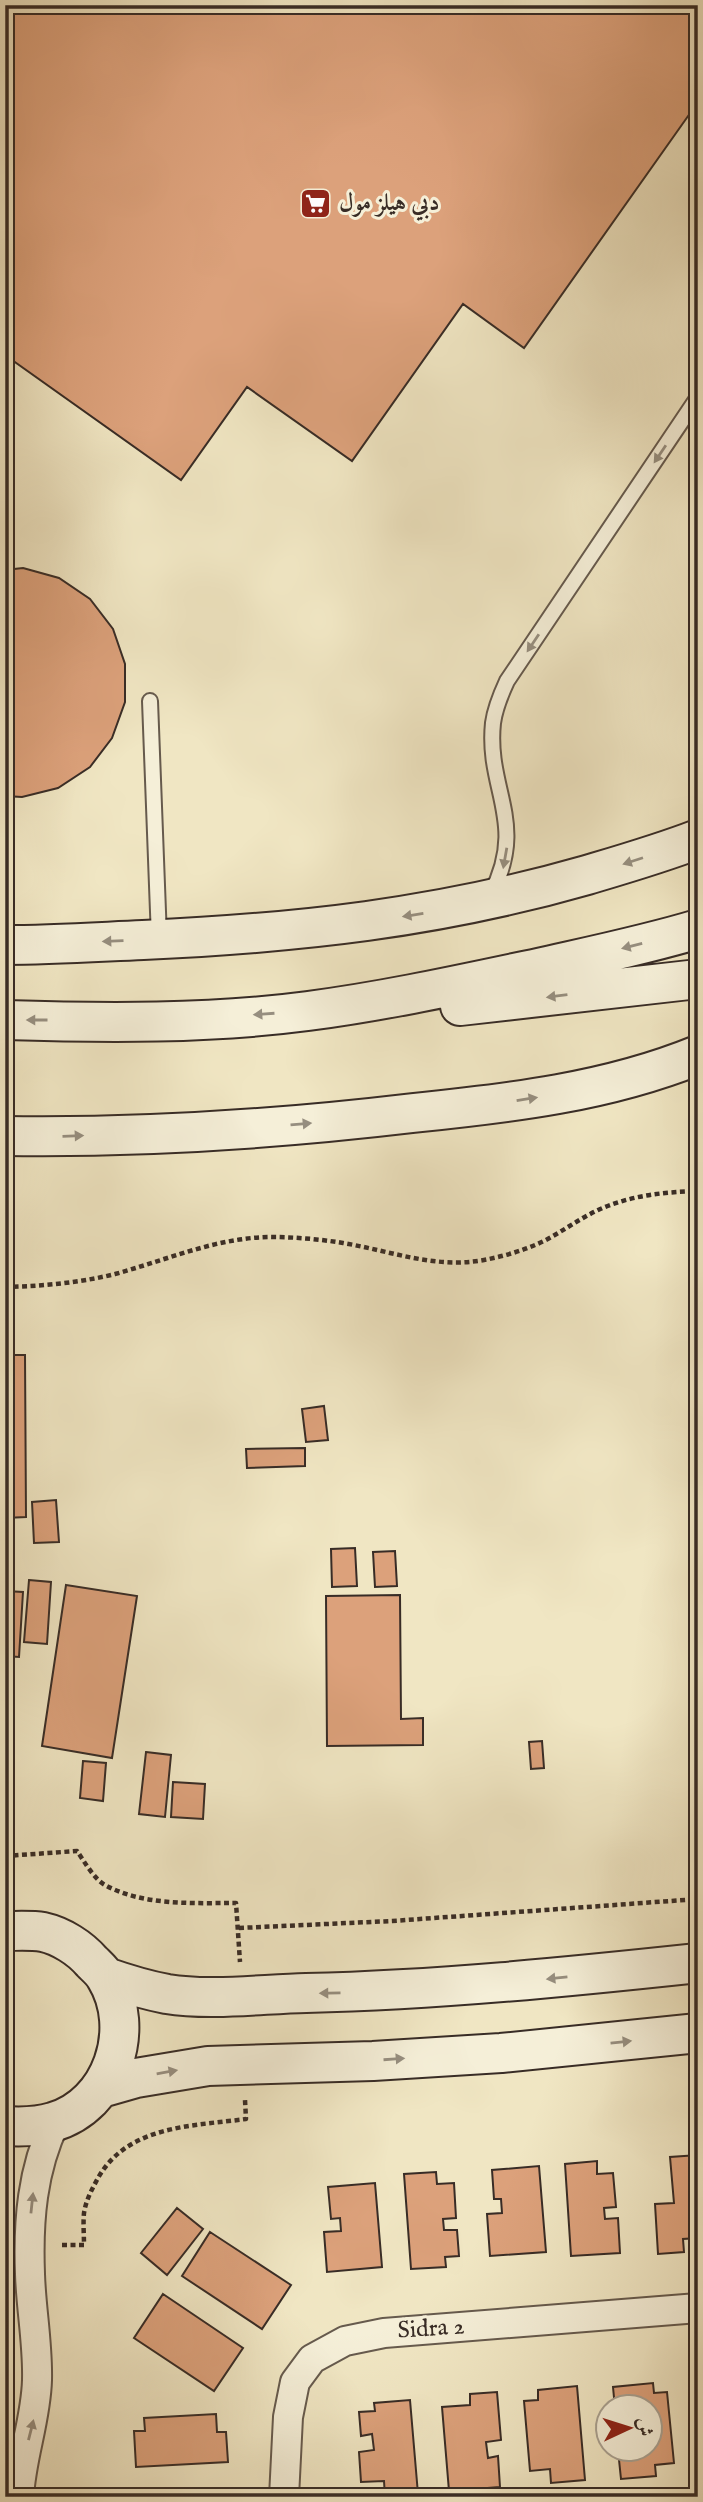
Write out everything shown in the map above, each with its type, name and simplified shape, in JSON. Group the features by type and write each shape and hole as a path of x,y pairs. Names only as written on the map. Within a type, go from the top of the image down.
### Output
{"main road":[{"path":"5,945 299,931 403,917 532,891 608,869 698,838"},
{"path":"307,1011 468,983 698,929"},
{"path":"5,1020 202,1018 307,1011 444,1007 698,979"},
{"path":"5,1136 147,1134 262,1128 489,1105 600,1087 698,1055"},
{"path":"600,1087 698,1084"},
{"path":"5,1931 43,1932 79,1948 106,1977 117,2004 120,2034 114,2063 101,2088 80,2108 55,2122 26,2128 5,2126"},
{"path":"106,1977 136,1988 170,1994 241,1995 358,1992 487,1984 698,1963"},
{"path":"101,2088 172,2070 244,2064 373,2061 501,2053 698,2032"}],"street":[{"path":"19,2497 37,2382 30,2274 30,2211 43,2148 55,2122"},
{"name":"Sidra 2","path":"284,2497 288,2417 295,2382 312,2359 345,2341 384,2333 698,2308"}],"lane":[{"path":"488,900 503,872 508,840 493,743 499,700 507,681 698,397"},
{"path":"150,701 159,939"}],"path":[{"path":"5,1287 75,1283 194,1249 268,1237 344,1243 415,1260 448,1263 481,1260 514,1253 545,1240 603,1208 635,1197 698,1191"},
{"path":"5,1856 77,1851 103,1884 144,1899 236,1903 241,1995"},
{"path":"239,1928 393,1922 698,1899"},
{"path":"30,2244 84,2245 84,2213 90,2191 101,2172 116,2155 134,2142 154,2132 176,2127 246,2119 244,2064"}],"building":[{"name":"دبي هيلز مول","path":"5,5 698,5 698,102 524,348 463,304 352,461 247,387 181,480 5,355"},
{"path":"23,568 59,578 90,599 113,629 125,664 125,702 112,738 90,767 58,788 22,797 5,796 5,570"},
{"path":"5,1355 25,1355 26,1517 5,1518"},
{"path":"324,1406 328,1440 306,1442 302,1409"},
{"path":"305,1448 305,1466 247,1468 246,1449"},
{"path":"56,1500 59,1542 34,1543 32,1502"},
{"path":"355,1548 357,1586 332,1587 331,1549"},
{"path":"395,1551 397,1586 375,1587 373,1552"},
{"path":"29,1580 51,1582 47,1644 24,1642"},
{"path":"66,1585 137,1596 112,1758 42,1746"},
{"path":"5,1591 23,1592 19,1657 5,1656"},
{"path":"400,1595 401,1719 423,1718 423,1745 327,1746 326,1596"},
{"path":"542,1741 544,1768 531,1769 529,1742"},
{"path":"146,1752 171,1755 165,1817 139,1814"},
{"path":"83,1761 106,1763 103,1801 80,1798"},
{"path":"173,1782 205,1784 203,1819 171,1817"},
{"path":"698,2155 698,2238 683,2239 684,2252 658,2254 655,2204 674,2203 670,2157"},
{"path":"597,2161 597,2174 613,2173 616,2207 604,2208 605,2219 618,2218 620,2253 571,2256 565,2164"},
{"path":"539,2166 546,2252 490,2256 487,2214 502,2213 501,2199 494,2199 492,2170"},
{"path":"436,2172 437,2184 454,2183 456,2218 443,2219 444,2230 457,2230 459,2256 445,2257 446,2267 411,2269 404,2174"},
{"path":"375,2183 382,2267 327,2272 324,2232 341,2231 340,2218 331,2219 328,2187"},
{"path":"177,2208 203,2229 167,2275 141,2253"},
{"path":"210,2232 291,2285 262,2329 182,2276"},
{"path":"163,2294 243,2348 214,2391 134,2338"},
{"path":"653,2383 654,2393 667,2392 674,2463 655,2465 656,2476 621,2479 619,2464 664,2464 664,2394 614,2394 613,2387"},
{"path":"577,2386 585,2480 551,2483 550,2469 530,2471 524,2401 538,2400 538,2390"},
{"path":"497,2392 501,2440 486,2442 488,2458 498,2456 500,2487 449,2491 442,2407 470,2405 470,2394"},
{"path":"410,2400 418,2494 385,2497 384,2481 361,2482 359,2452 374,2450 372,2434 361,2436 359,2412 375,2411 374,2403"},
{"path":"216,2414 217,2432 226,2432 228,2462 136,2467 134,2431 145,2431 144,2418"},
{"path":"214,2495 214,2497 141,2497"}],"place":[{"name":"دبي هيلز مول","path":"316,203"}]}
